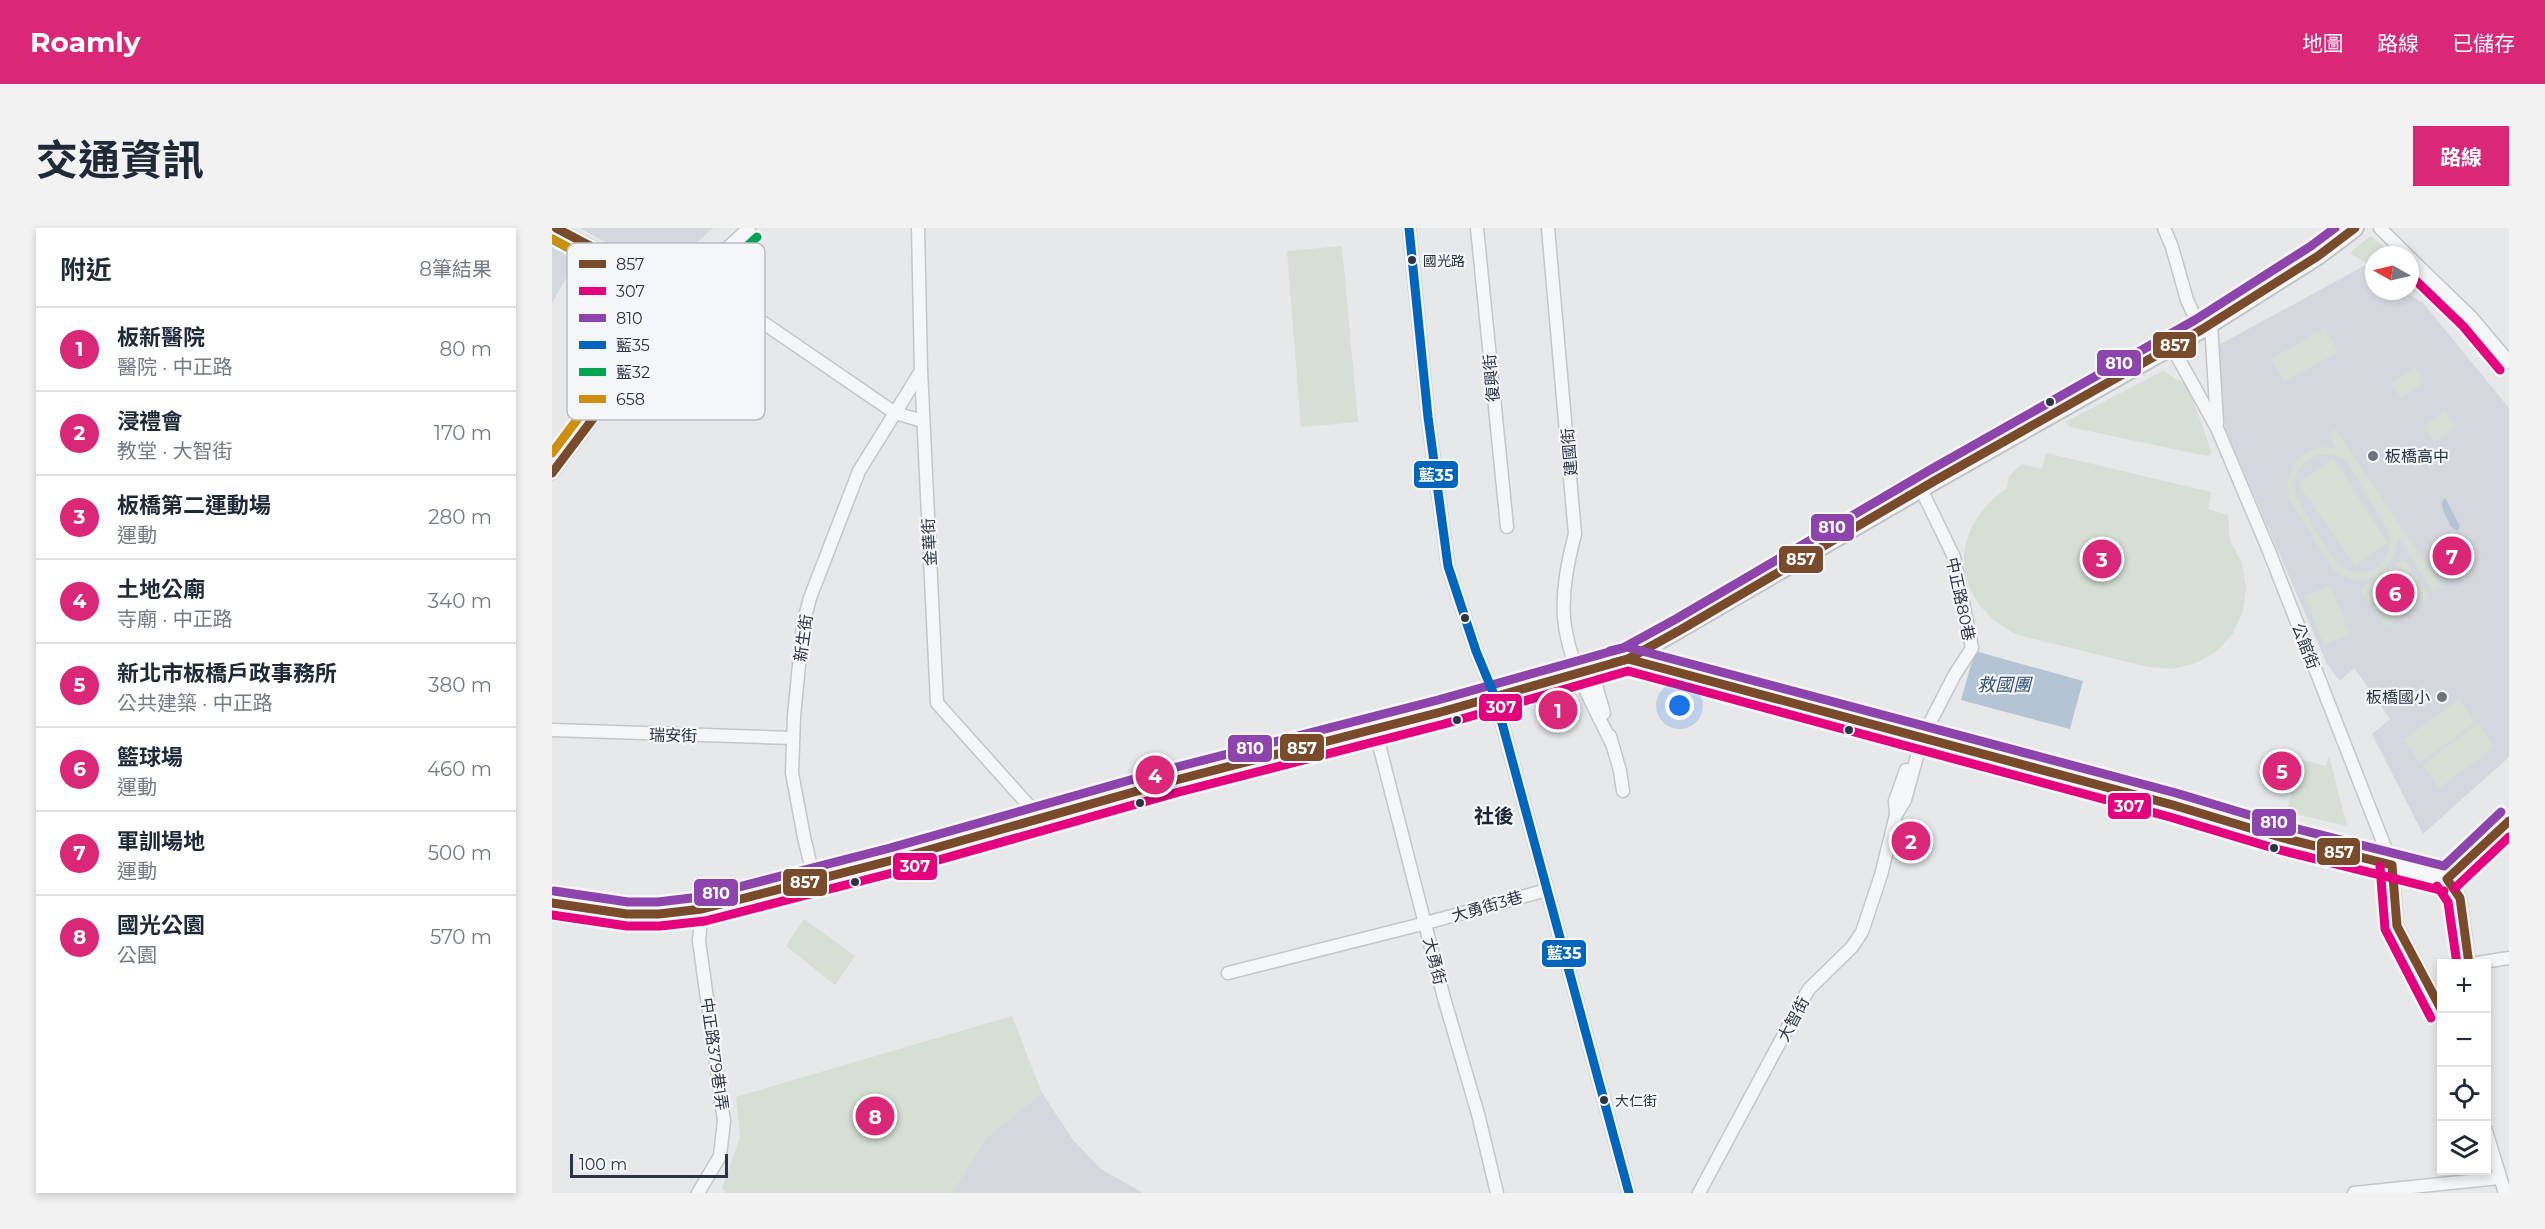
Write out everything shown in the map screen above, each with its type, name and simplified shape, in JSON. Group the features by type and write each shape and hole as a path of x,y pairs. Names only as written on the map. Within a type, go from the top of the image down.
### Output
{"main road":[{"path":"552,903 627,914 659,914 702,909 893,860 1176,780 1495,697 1628,659 2206,327 2318,256 2355,228"}],"street":[{"path":"556,228 585,243"},
{"path":"732,243 749,228"},
{"name":"金華街","path":"918,228 923,421 938,703 1040,818"},
{"path":"1409,228 1428,417 1448,567 1484,672 1495,697 1629,1193"},
{"name":"復興街","path":"1477,228 1507,527"},
{"name":"建國街","path":"1548,228 1575,534 1566,570 1564,618 1612,744 1623,791"},
{"path":"2164,228 2172,247 2187,300 2206,327 2217,428"},
{"path":"2380,228 2399,246"},
{"path":"2419,266 2472,318 2509,362"},
{"path":"765,324 895,413 923,421"},
{"path":"2172,347 2217,428"},
{"name":"新生街","path":"814,879 792,772 803,624 810,598 859,471 921,370"},
{"path":"552,473 592,420"},
{"name":"公館街","path":"2217,428 2269,551 2392,865 2397,926 2437,1002"},
{"name":"中正路80巷","path":"1921,489 1954,557 1972,648 1954,676 1922,738"},
{"path":"1628,659 2162,802 2283,838 2447,879 2460,898 2469,959"},
{"name":"大勇街","path":"1375,729 1497,1193"},
{"name":"瑞安街","path":"552,730 793,738"},
{"name":"大智街","path":"1699,1193 1809,989 1852,947 1862,932 1881,875 1896,815 1905,800 1922,738"},
{"path":"2447,879 2509,821"},
{"name":"大勇街3巷","path":"1228,973 1547,890"},
{"name":"中正路379巷1弄","path":"698,1193 720,1156 724,1121 699,941 702,909"},
{"path":"2491,960 2509,958"},
{"path":"2491,1147 2505,1193"},
{"path":"2354,1193 2499,1178"}],"shaded area":[{"path":"580,228 713,228 696,243 607,243"},
{"path":"2370,236 2383,246 2365,246 2365,262 2350,253"},
{"path":"552,245 567,253 567,277 552,303"},
{"path":"1342,246 1358,422 1301,427 1287,251"},
{"name":"板橋高中","path":"2364,266 2365,300 2418,300 2423,303 2509,408 2509,757 2423,834 2372,734 2390,719 2354,668 2340,681 2327,664 2225,428 2217,346"},
{"path":"2419,277 2441,301 2419,294"},
{"path":"2325,328 2338,352 2284,382 2271,359"},
{"path":"2415,367 2425,382 2401,398 2391,383"},
{"path":"2163,371 2188,386 2212,453 2206,456 2070,427 2065,422"},
{"path":"2445,411 2456,427 2434,442 2423,426"},
{"path":"2336,429 2442,587 2434,593 2398,537 2391,561 2376,576 2356,580 2333,569 2289,499 2287,484 2294,463 2305,453 2320,447 2335,448 2328,434","holes":["2334,455 2346,460 2388,531 2390,540 2388,553 2383,561 2370,570 2350,571 2341,566 2324,544 2296,496 2296,476 2303,465 2314,457"]},
{"path":"2046,453 2211,492 2208,509 2228,515 2230,541 2242,563 2246,587 2243,611 2233,633 2217,651 2196,663 2173,669 2148,667 2018,635 1996,621 1979,604 1969,585 1964,565 1966,544 1973,524 1987,505 2007,488 2009,476 2022,464 2042,469"},
{"path":"2333,458 2388,543 2355,566 2298,484"},
{"path":"2457,544 2465,554 2447,568 2439,557"},
{"path":"2404,559 2429,597 2386,627 2360,589"},
{"path":"2330,585 2350,634 2324,645 2304,596"},
{"path":"2459,699 2476,722 2420,763 2403,740"},
{"path":"2478,723 2495,747 2439,788 2422,765"},
{"path":"2329,756 2347,826 2287,812 2299,759 2326,766"},
{"path":"804,919 855,956 835,985 786,946"},
{"path":"1012,1016 1042,1093 988,1136 951,1193 727,1193 722,1189 740,1137 736,1097"},
{"path":"1042,1093 1073,1140 1101,1169 1143,1193 951,1193 988,1136"}],"water":[{"path":"2445,498 2460,526 2457,531 2450,526 2444,511 2442,501"},
{"name":"救國團","path":"1975,651 2083,681 2070,729 1961,700"}],"transit line":[{"name":"857","path":"556,228 584,243"},
{"name":"藍35","path":"1409,228 1428,417 1448,566 1476,651 1495,697 1629,1193"},
{"name":"810","path":"1610,651 1623,648 1676,619 1930,470 2195,320 2311,246 2335,228"},
{"name":"857","path":"1613,663 1628,659 1682,629 1936,480 2201,330 2318,256 2355,228"},
{"name":"藍32","path":"751,243 757,237"},
{"name":"藍32","path":"552,239 567,247"},
{"name":"658","path":"552,239 567,247"},
{"name":"307","path":"2419,284 2463,326 2500,370"},
{"name":"658","path":"552,453 577,420"},
{"name":"857","path":"552,473 592,420"},
{"name":"810","path":"554,891 628,902 658,902 700,897 890,848 1173,768 1438,700 1627,647 2176,793 2286,826 2444,866 2501,812"},
{"name":"857","path":"552,903 627,914 659,914 702,909 893,860 1176,780 1441,712 1628,659 2173,805 2283,838 2392,865 2397,926 2437,1002"},
{"name":"307","path":"552,915 627,926 660,926 705,921 896,872 1179,792 1444,724 1628,671 2170,817 2280,850 2444,891"},
{"name":"857","path":"2468,959 2460,898 2447,879 2509,821"},
{"name":"307","path":"2455,888 2509,837"},
{"name":"307","path":"2380,866 2385,929 2431,1018"},
{"name":"307","path":"2437,886 2448,902 2456,959"}],"place":[{"name":"國光路","path":"1412,260"},
{"name":"板橋高中","path":"2373,456"},
{"name":"軍訓場地","path":"2452,556"},
{"name":"板橋第二運動場","path":"2102,559"},
{"name":"籃球場","path":"2395,593"},
{"name":"板橋國小","path":"2442,697"},
{"name":"板新醫院","path":"1558,710"},
{"name":"新北市板橋戶政事務所","path":"2282,771"},
{"name":"土地公廟","path":"1155,775"},
{"name":"浸禮會","path":"1911,841"},
{"name":"大仁街","path":"1604,1100"},
{"name":"國光公園","path":"875,1116"}],"district":[{"name":"社後","path":"1494,816"}]}
